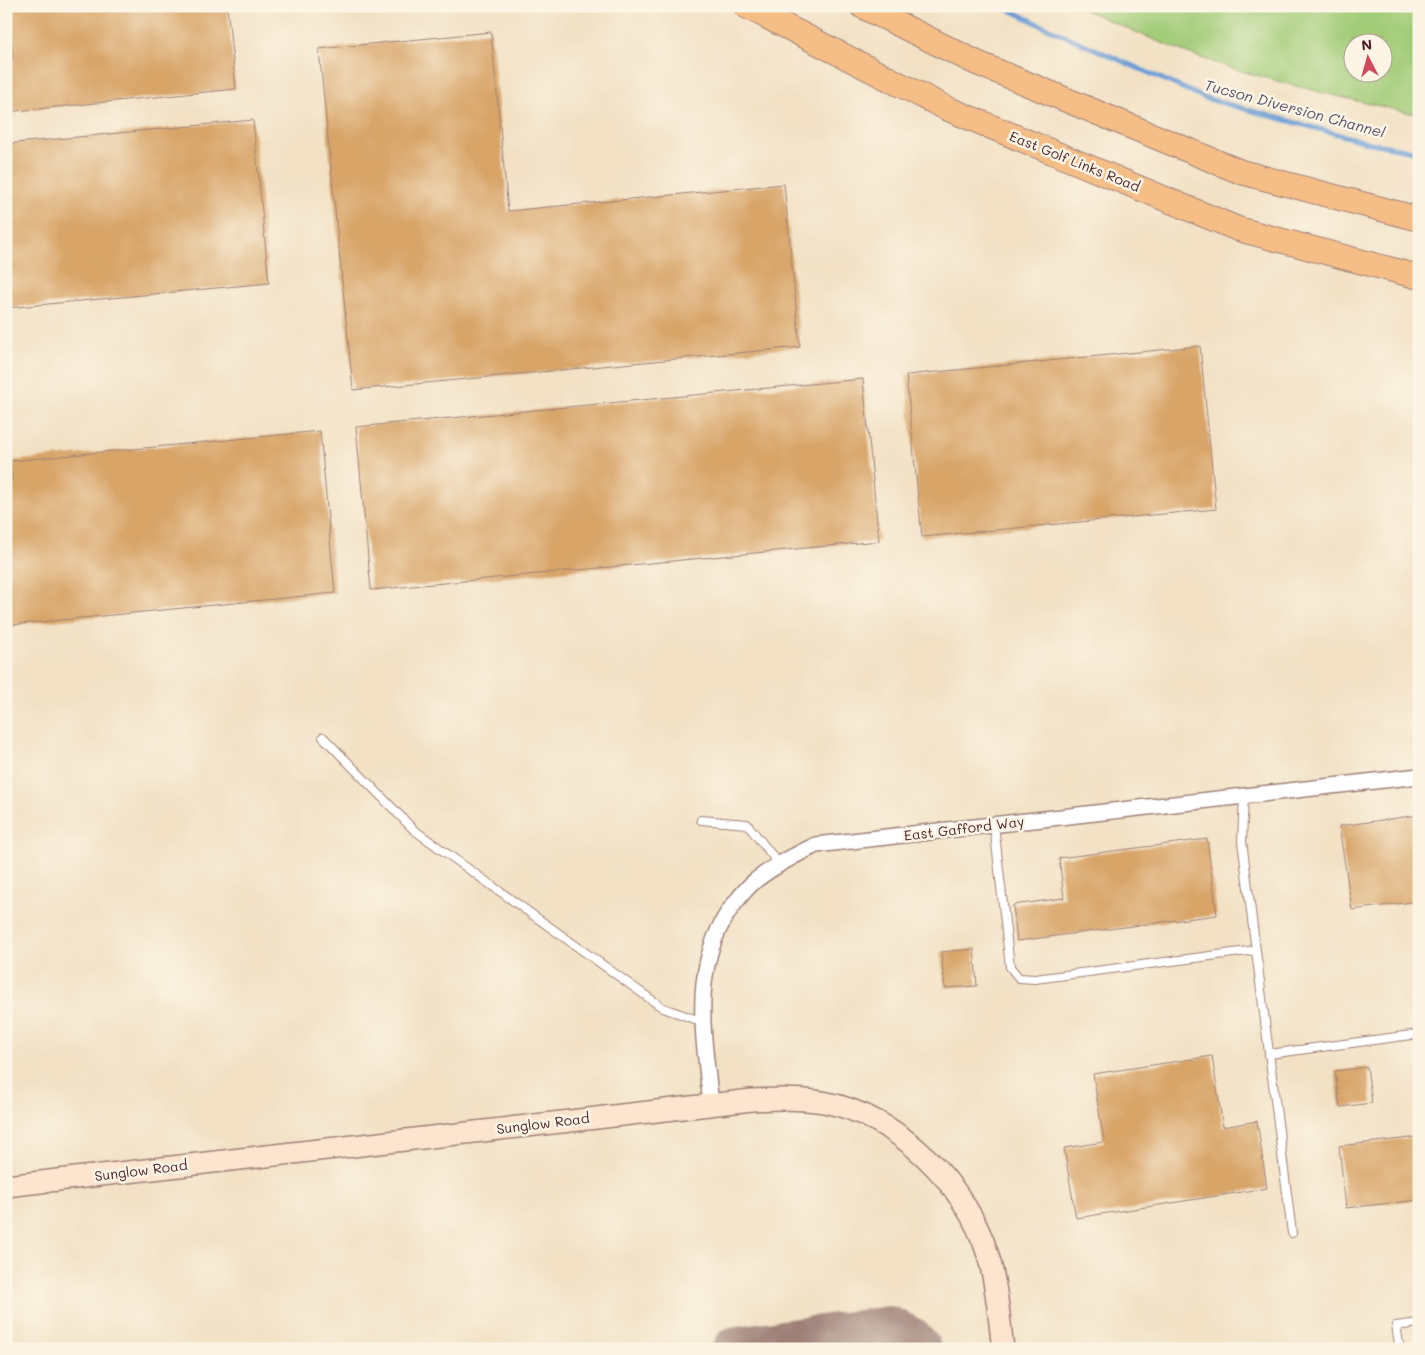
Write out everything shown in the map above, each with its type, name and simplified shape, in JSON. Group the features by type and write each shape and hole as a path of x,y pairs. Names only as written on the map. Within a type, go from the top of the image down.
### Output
{"main road":[{"name":"East Golf Links Road","path":"746,6 946,108 1238,229 1419,277"},
{"path":"862,6 977,63 1241,172 1419,220"}],"street":[{"name":"East Gafford Way","path":"711,1104 702,1022 702,996 705,971 712,944 722,922 737,900 755,881 779,864 816,845 1419,776"},
{"name":"Sunglow Road","path":"6,1186 711,1104 788,1098 824,1103 859,1113 886,1126 915,1147 949,1183 979,1232 988,1255 994,1279 1003,1349"}],"lane":[{"path":"323,737 414,830 663,1008 702,1022"},
{"path":"1244,796 1242,841 1292,1233"},
{"path":"701,820 747,824 779,864"},
{"path":"994,825 1010,967 1019,978 1035,979 1256,950"},
{"path":"1269,1054 1419,1034"},
{"path":"1400,1349 1396,1326 1419,1323"}],"green space":[{"path":"1076,6 1419,6 1419,115 1217,64"}],"building":[{"path":"8,6 227,6 236,89 6,112 6,58 13,58"},
{"path":"491,32 508,211 784,184 800,347 353,390 319,49"},
{"path":"253,120 269,283 6,308 6,225 12,224 6,144"},
{"path":"1200,346 1216,509 922,537 906,375"},
{"path":"863,379 879,541 371,590 356,427"},
{"path":"320,431 335,593 11,625 6,573 6,481 12,481 10,461"},
{"path":"1419,815 1419,901 1352,910 1339,826"},
{"path":"1207,839 1217,915 1017,941 1013,905 1064,898 1059,858"},
{"path":"974,949 977,986 945,988 941,952"},
{"path":"1212,1056 1223,1127 1257,1121 1267,1188 1076,1218 1064,1148 1104,1142 1093,1074"},
{"path":"1367,1067 1372,1103 1340,1107 1335,1071"},
{"path":"1419,1137 1419,1200 1346,1208 1339,1146"}],"waterway":[{"name":"Tucson Diversion Channel","path":"1002,6 1205,98 1370,143 1419,152"}],"taxiway":[{"path":"736,1349 889,1329 909,1339 918,1349"}]}
